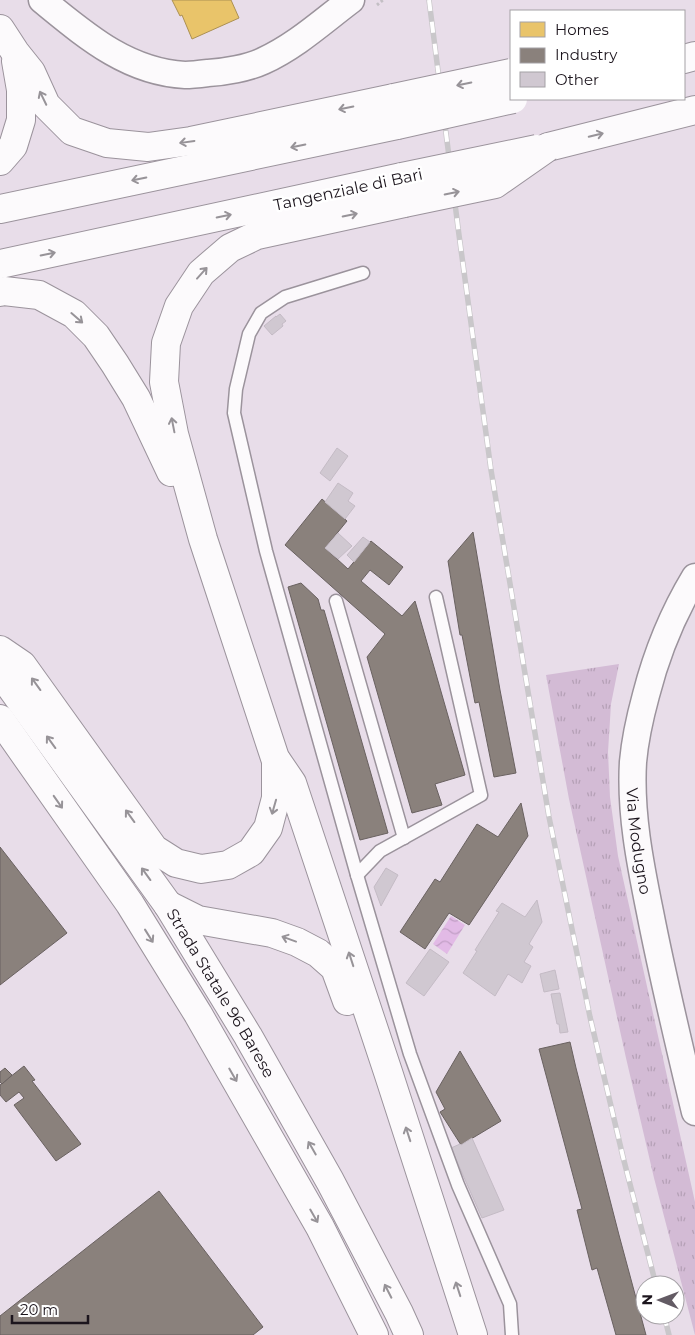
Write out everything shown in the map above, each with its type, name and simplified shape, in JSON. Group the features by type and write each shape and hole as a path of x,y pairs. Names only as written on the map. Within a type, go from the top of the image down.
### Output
{"main road":[{"path":"0,30 31,72 46,105 72,131 107,143 148,147 396,111 510,99"},
{"path":"0,161 13,146 21,120 21,90 15,52"},
{"path":"0,209 396,111 510,73"},
{"name":"Tangenziale di Bari","path":"0,264 403,190 548,147 695,110"},
{"path":"403,190 257,235 230,248 201,273 179,306 166,343 164,382 174,434 203,539 276,758 292,783 473,1335"},
{"path":"0,292 40,295 74,314 96,336 136,398 203,539"},
{"path":"0,650 22,665 154,849 176,863 201,869 210,868 228,865 251,852 268,828 276,798 276,758"},
{"name":"Strada Statale 96 Barese","path":"0,672 168,905 248,1036 330,1181 409,1335"},
{"name":"Strada Statale 96 Barese","path":"0,718 130,904 198,1014 320,1227 374,1335"},
{"path":"168,905 198,920 272,933 297,942 318,953 335,968 346,999 388,1072"}],"street":[{"path":"42,0 90,38 127,60 156,71 185,75 224,72 262,61 298,40 351,0"},
{"path":"63,0 90,38"},
{"name":"Via Modugno","path":"695,577 677,608 653,666 640,717 633,762 634,799 642,868 662,974 695,1112"}],"lane":[{"path":"363,274 285,297 261,313 249,334 236,389 234,414 266,551 357,875 410,1054 458,1185 510,1304 512,1335"},
{"path":"357,875 380,851 481,795 436,597"},
{"path":"336,601 404,838"}],"green space":[{"path":"619,664 611,704 608,752 610,797 618,856 695,1202 695,1335 685,1297 685,1275 679,1275 626,1058 569,799 546,675"}],"water":[{"path":"451,916 465,925 447,954 433,944"}],"building: Homes":[{"path":"172,0 231,0 239,18 192,39 182,15 180,16"}],"building: Industry":[{"path":"322,499 347,521 325,548 348,569 371,541 403,567 389,585 370,570 361,581 402,616 415,601 465,775 435,784 442,805 412,813 367,657 385,634 285,545"},
{"path":"473,532 516,773 494,777 479,702 475,703 462,635 460,635 448,561"},
{"path":"301,583 318,599 321,610 324,610 388,833 360,840 288,587"},
{"path":"521,803 528,836 469,925 449,913 425,949 400,932 435,879 440,882 477,824 498,837"},
{"path":"0,847 67,933 0,985"},
{"path":"570,1042 635,1294 635,1325 643,1325 646,1335 616,1335 597,1268 592,1270 577,1210 582,1209 539,1049"},
{"path":"460,1051 501,1121 461,1145 440,1112 445,1109 436,1092"},
{"path":"24,1066 35,1080 32,1081 81,1144 56,1161 14,1105 24,1098 19,1092 6,1102 0,1095 0,1085"},
{"path":"5,1068 12,1075 2,1084 0,1082 0,1072"},
{"path":"159,1191 263,1327 253,1335 0,1335 0,1316"}],"building: Other":[{"path":"280,314 286,321 272,335 264,326"},
{"path":"337,448 348,456 330,481 320,473"},
{"path":"338,483 353,493 348,501 355,506 345,519 325,502"},
{"path":"338,533 352,546 338,559 325,548"},
{"path":"363,537 370,542 354,562 347,555"},
{"path":"386,868 398,875 381,906 374,887"},
{"path":"537,900 542,922 529,944 533,947 524,962 531,966 522,983 508,974 495,996 463,973 499,912 496,911 502,903 525,917"},
{"path":"430,949 449,962 424,996 406,983"},
{"path":"555,970 559,989 544,992 540,974"},
{"path":"560,993 568,1032 560,1033 551,994"},
{"path":"472,1138 504,1210 482,1218 451,1148 461,1145"}],"railway":[{"path":"429,0 491,470 549,817 590,1017 653,1275"},
{"path":"666,1325 669,1335"}]}
